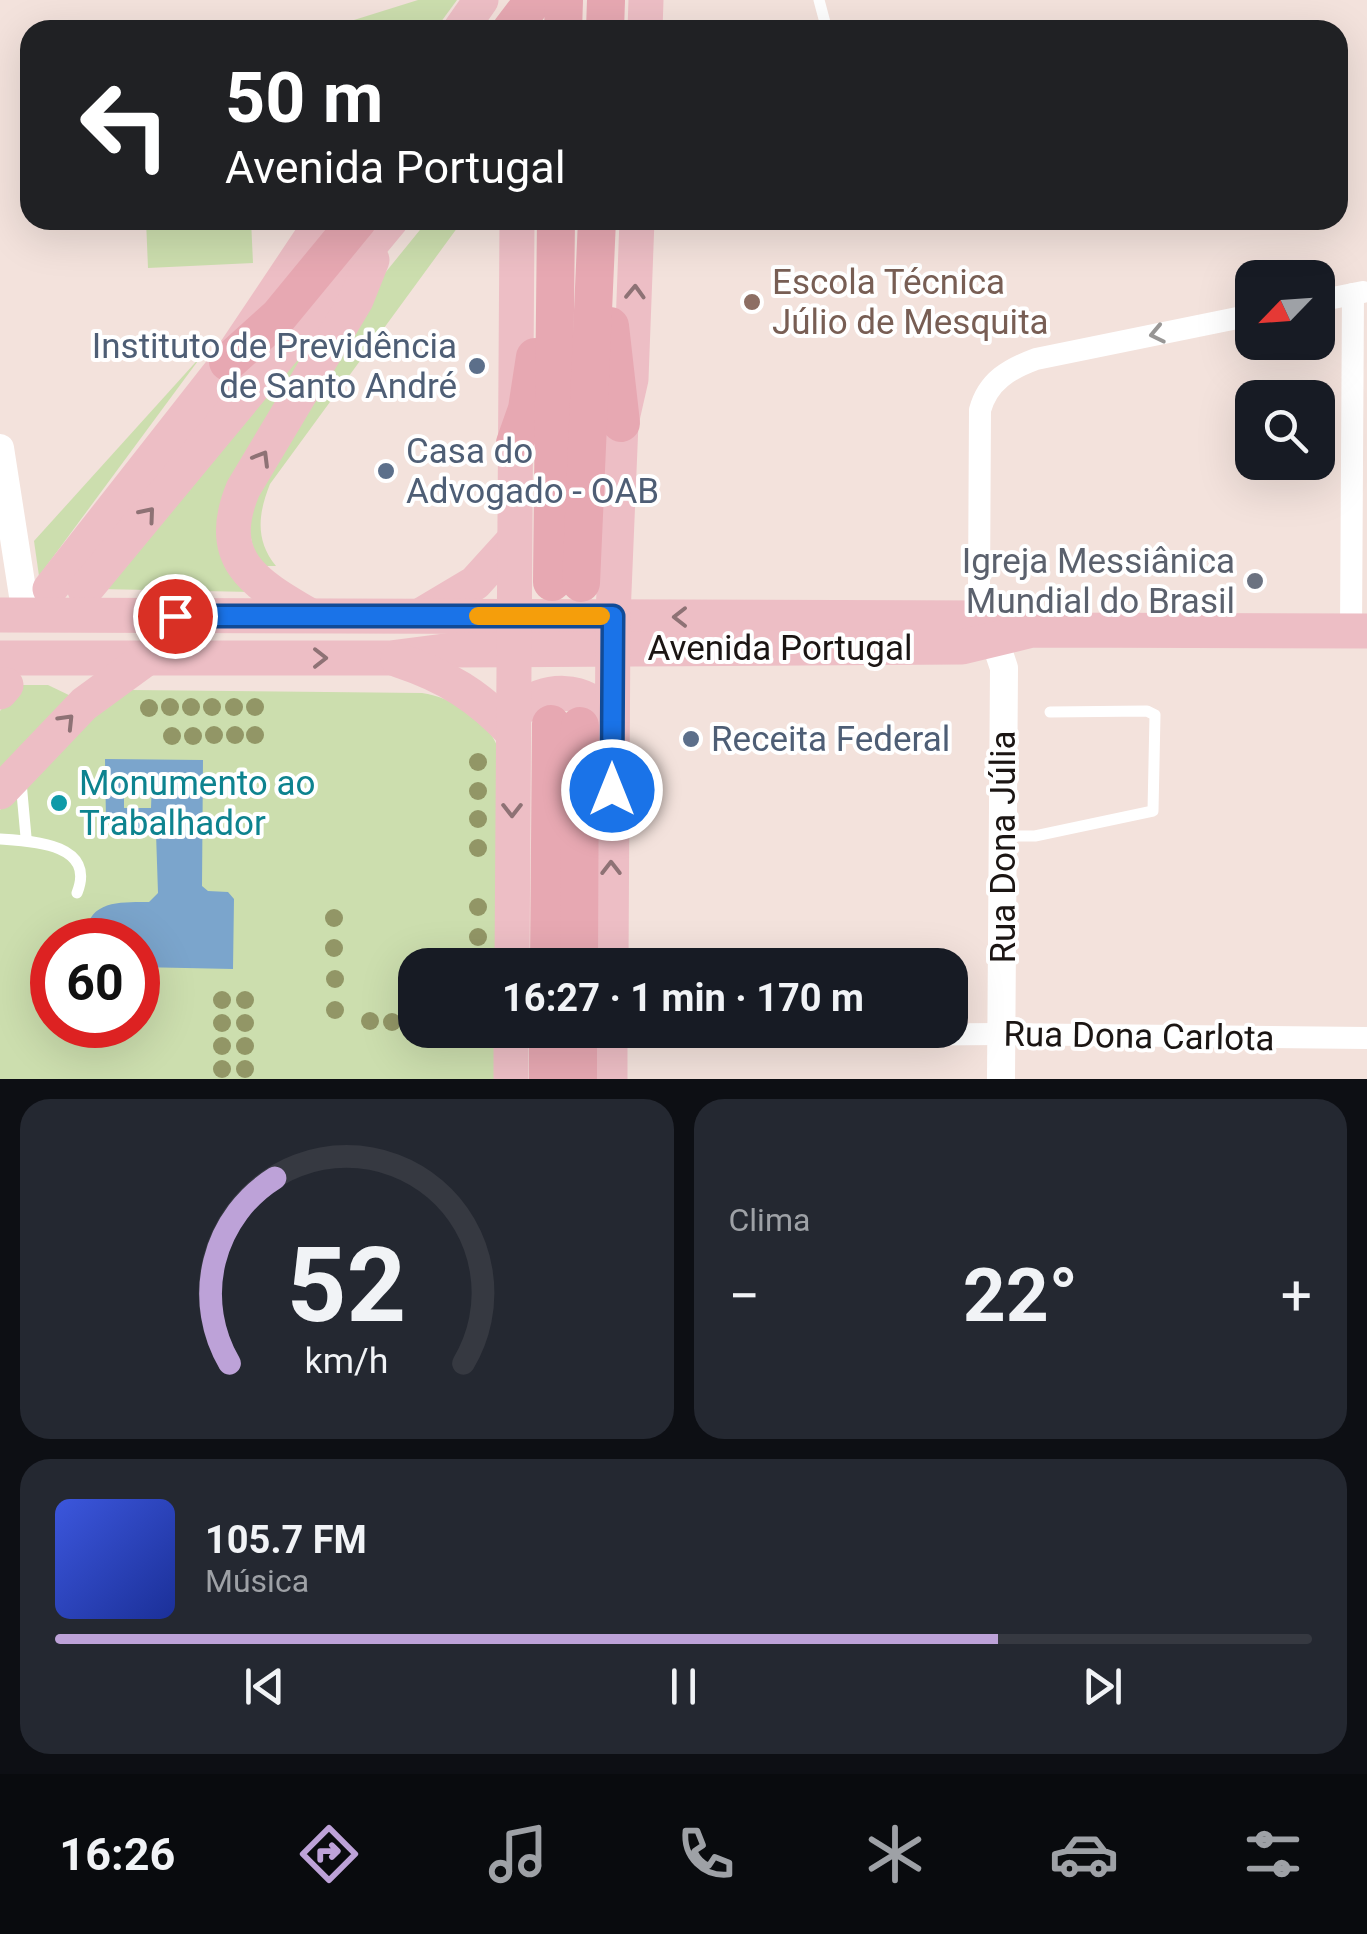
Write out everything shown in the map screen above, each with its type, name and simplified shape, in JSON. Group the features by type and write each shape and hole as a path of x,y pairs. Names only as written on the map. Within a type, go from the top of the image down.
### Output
{"highway":[{"path":"519,20 534,0"},
{"path":"556,232 554,288 591,616"},
{"path":"228,362 279,316 327,236"},
{"path":"596,237 621,423"},
{"path":"591,616 596,237"},
{"path":"516,444 527,409 541,320 554,288"},
{"path":"549,948 556,718"},
{"path":"556,718 576,948"},
{"path":"548,1048 548,1079"},
{"path":"578,1079 593,1048"}],"main road":[{"path":"556,20 575,0"},
{"path":"86,603 372,230"},
{"path":"310,616 244,568 234,548 232,518 243,489 356,300 376,230"},
{"path":"516,230 514,540 520,633 556,718 606,948"},
{"path":"515,948 556,718 591,616 631,378 637,230"},
{"path":"49,659 22,606 228,362"},
{"path":"418,616 475,583 514,540"},
{"name":"Avenida Portugal","path":"22,606 86,603 310,616 418,616 520,633"},
{"name":"Avenida Portugal","path":"2,679 49,659 390,658 452,650 591,616 962,647 991,628 1359,631"},
{"path":"10,780 84,704 147,658"},
{"path":"390,658 456,683 486,705 556,718"},
{"path":"511,1079 512,1048"},
{"path":"603,1048 610,1079"}],"street":[{"path":"1335,298 1360,293 1359,631"},
{"path":"991,628 979,591 980,410 991,386 1016,366 1036,359 1235,318"},
{"path":"0,448 22,606"},
{"name":"Rua Dona Júlia","path":"991,628 1004,668 1002,1079"},
{"name":"Rua Dona Carlota","path":"968,1034 1367,1038"}],"lane":[{"path":"1003,836 1034,836 1153,811 1154,716 1147,712 1050,712"},
{"path":"10,780 26,838"},
{"path":"0,840 26,838 76,861 80,873 78,894"}],"green space":[{"path":"418,0 457,0 442,20 354,20"},
{"path":"146,230 251,230 253,263 148,268"},
{"path":"420,230 456,230 270,484 261,526 265,546 276,566 257,566 246,515 372,289"},
{"path":"338,304 230,496 253,592 99,589"},
{"path":"203,354 39,576 34,541"},
{"path":"21,685 48,685 75,698 0,777 0,711"},
{"path":"131,690 422,693 457,705 486,727 498,748 499,948 398,948 398,1048 499,1048 498,1079 0,1079 0,810 92,713"}],"water":[{"path":"105,759 203,760 202,886 208,891 228,892 234,899 233,969 160,967 160,918 91,918 106,906 149,902 158,893 156,833 118,830 106,821","holes":["124,779 152,780 151,808 124,808"]}],"slow traffic":[{"path":"478,616 601,616"}],"place":[{"name":"Escola Técnica Júlio de Mesquita","path":"752,302"},
{"name":"Instituto de Previdência de Santo André","path":"477,366"},
{"name":"Casa do Advogado - OAB","path":"386,471"},
{"name":"Igreja Messiânica Mundial do Brasil","path":"1255,581"},
{"name":"Receita Federal","path":"691,739"},
{"name":"Monumento ao Trabalhador","path":"59,803"}],"route":[{"path":"175,616 613,616 612,790"}]}
